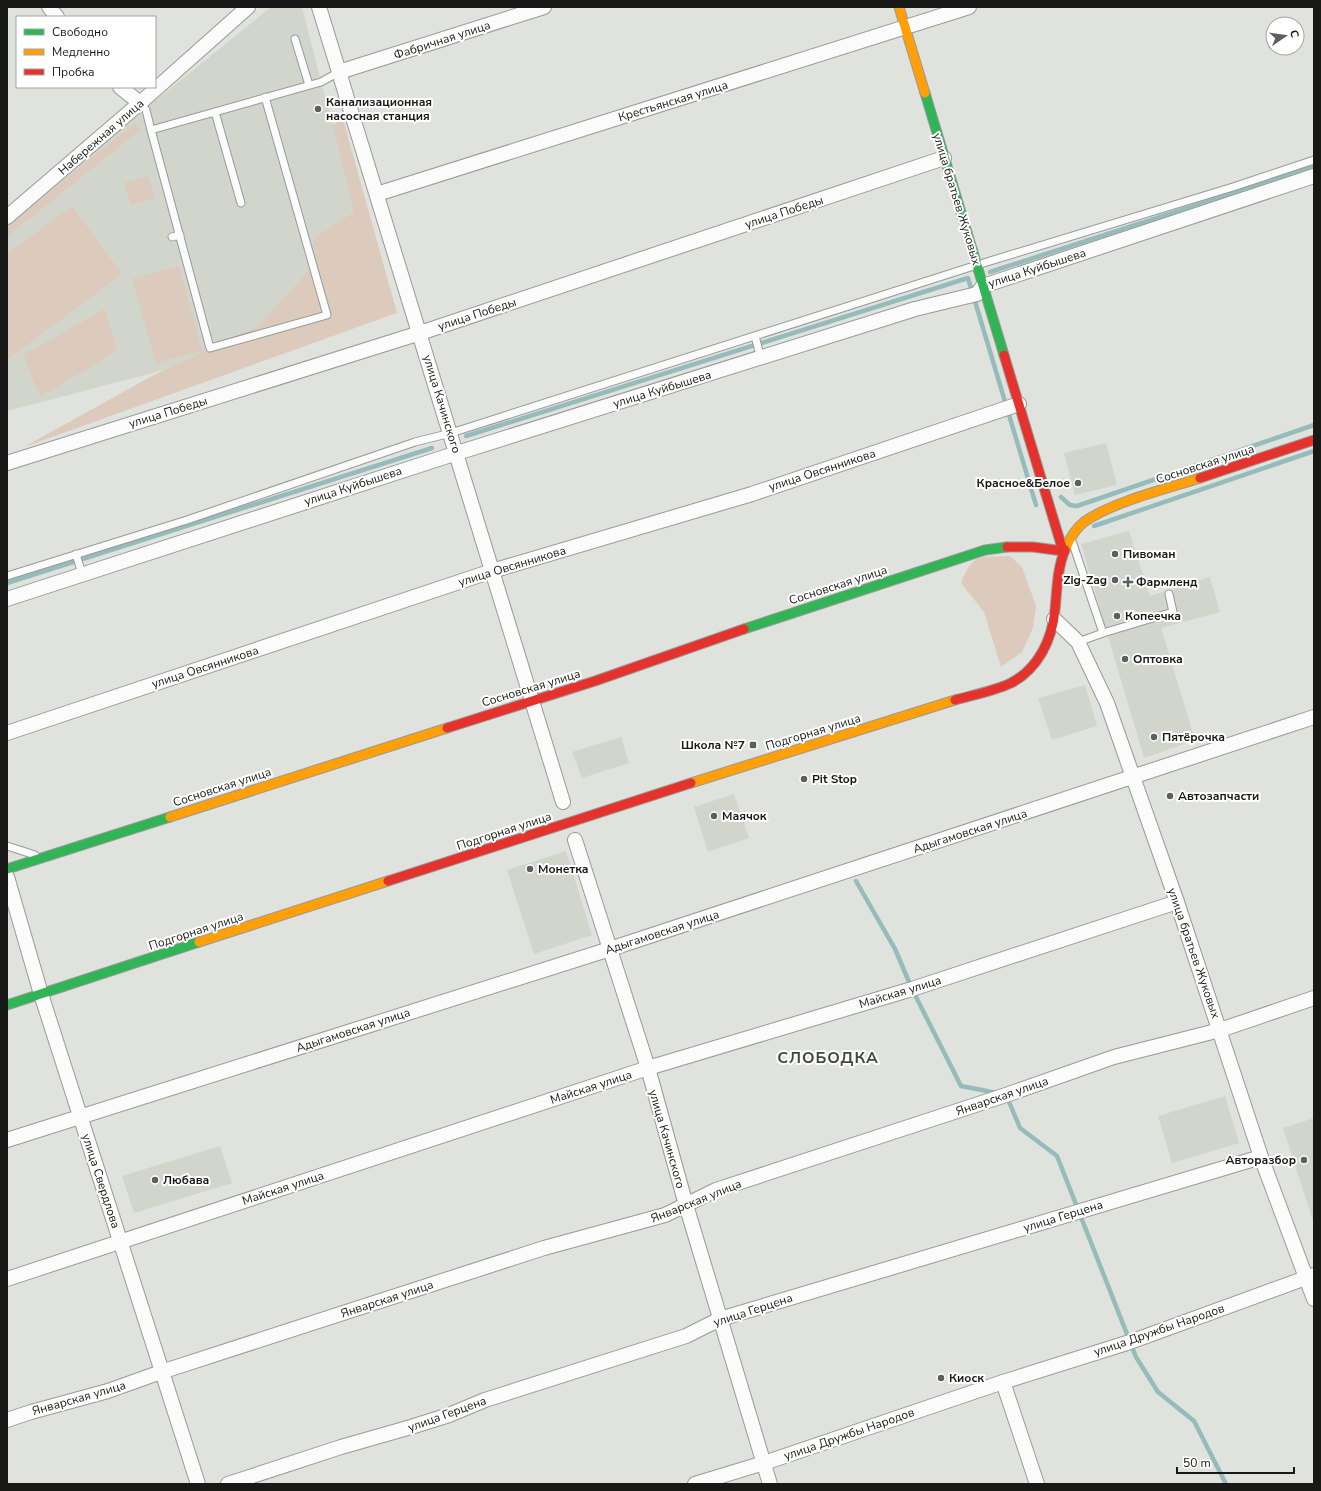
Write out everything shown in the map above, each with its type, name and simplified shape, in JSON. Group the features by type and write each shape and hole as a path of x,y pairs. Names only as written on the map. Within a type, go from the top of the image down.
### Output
{"street":[{"path":"49,7 55,16"},
{"name":"Набережная улица","path":"7,217 140,103 248,7"},
{"name":"улица Качинского","path":"319,7 563,802"},
{"name":"Фабричная улица","path":"339,72 544,7"},
{"name":"улица братьев Жуковых","path":"899,7 1020,404 1063,551"},
{"name":"Крестьянская улица","path":"377,194 969,7"},
{"path":"121,88 140,103"},
{"name":"улица Победы","path":"7,463 420,334 944,158"},
{"name":"улица Куйбышева","path":"7,598 457,453 915,310 977,294 983,286 1314,176"},
{"name":"улица Овсянникова","path":"7,733 492,571 752,494 1020,404"},
{"name":"Сосновская улица","path":"7,869 595,681 698,644 985,550 1009,545 1026,545 1063,551 1082,522 1104,510 1314,440"},
{"name":"Подгорная улица","path":"7,1005 664,791 1010,683 1026,672 1040,656 1048,639 1054,619 1058,572 1063,551"},
{"name":"улица братьев Жуковых","path":"1054,619 1078,642 1107,703 1132,778 1177,902 1261,1157 1310,1276 1314,1299"},
{"name":"Адыгамовская улица","path":"7,1140 610,949 1314,717"},
{"name":"улица Качинского","path":"575,840 648,1068 686,1205 770,1484"},
{"name":"улица Свердлова","path":"7,877 41,994 198,1484"},
{"name":"Майская улица","path":"7,1279 648,1068 912,989 1177,902"},
{"name":"Январская улица","path":"7,1420 108,1391 161,1372 544,1248 665,1216 716,1190 1006,1095 1114,1057 1220,1030 1314,998"},
{"name":"улица Герцена","path":"228,1484 341,1446 449,1415 485,1400 686,1336 720,1319 1261,1157"},
{"name":"улица Дружбы Народов","path":"695,1484 764,1463 1003,1382 1130,1342 1310,1276"},
{"path":"1003,1382 1037,1484"}],"lane":[{"path":"295,39 309,85"},
{"path":"151,130 321,82 339,72"},
{"path":"140,103 146,110 210,348 327,315 264,97"},
{"path":"215,112 242,203"},
{"path":"7,576 186,520 414,442 451,434 977,265 1233,187 1314,160"},
{"path":"172,237 180,235"},
{"path":"755,336 762,359"},
{"path":"1071,537 1103,633"},
{"path":"76,554 82,574"},
{"path":"1078,642 1173,612 1169,594"},
{"path":"7,846 43,857"}],"shaded area":[{"path":"271,7 302,7 321,82 386,312 7,411 7,221"},
{"path":"343,119 397,313 24,447 152,376 259,325 316,263 313,239 354,212 333,125"},
{"path":"135,123 140,130 7,237 7,226"},
{"path":"148,176 155,198 131,205 124,183"},
{"path":"72,206 122,274 7,360 7,254"},
{"path":"179,266 202,351 156,363 132,279"},
{"path":"105,309 117,351 40,397 23,355"},
{"path":"1106,443 1117,485 1075,495 1064,453"},
{"path":"1129,531 1150,596 1210,577 1220,612 1161,628 1195,740 1144,758 1081,544"},
{"path":"1010,556 1022,567 1036,606 1033,628 1022,652 1001,667 984,612 961,583 970,566 979,558"},
{"path":"1085,685 1097,726 1052,740 1038,698"},
{"path":"621,737 629,763 582,778 572,752"},
{"path":"734,794 749,838 708,852 694,807"},
{"path":"566,851 592,935 534,954 507,870"},
{"path":"1225,1096 1239,1143 1172,1163 1158,1116"},
{"path":"1314,1118 1314,1224 1283,1128"},
{"path":"220,1146 232,1183 134,1213 122,1176"}],"waterway":[{"path":"990,272 1314,167"},
{"path":"466,436 968,278 1036,505"},
{"path":"1061,497 1070,505 1077,506 1314,425"},
{"path":"7,583 432,448"},
{"path":"1094,526 1314,451"},
{"path":"856,881 895,949 912,989 961,1086 997,1093"},
{"path":"1007,1097 1020,1128 1057,1156 1136,1357 1158,1392 1194,1421 1226,1484"}],"traffic: fast":[{"path":"925,93 1004,355"},
{"path":"744,629 985,550 1007,547"},
{"path":"7,869 170,817"},
{"path":"7,1005 199,942"}],"traffic: slow":[{"path":"899,7 925,93"},
{"path":"1065,550 1075,531 1084,522 1109,508 1200,478"},
{"path":"691,783 955,700"},
{"path":"170,817 447,728"},
{"path":"199,942 388,881"}],"traffic: jam":[{"path":"1004,355 1063,551 1033,547 1007,547"},
{"path":"1200,478 1314,440"},
{"path":"955,700 991,691 1011,683 1021,677 1036,662 1047,643 1051,632 1059,572 1065,550"},
{"path":"447,728 595,681 744,629"},
{"path":"388,881 691,783"}],"place":[{"name":"Канализационная насосная станция","path":"318,109"},
{"name":"Красное&Белое","path":"1078,483"},
{"name":"Пивоман","path":"1115,554"},
{"name":"Zig-Zag","path":"1115,580"},
{"name":"Фармленд","path":"1128,582"},
{"name":"Копеечка","path":"1117,616"},
{"name":"Оптовка","path":"1125,659"},
{"name":"Пятёрочка","path":"1154,737"},
{"name":"Школа №7","path":"753,745"},
{"name":"Pit Stop","path":"804,779"},
{"name":"Автозапчасти","path":"1170,796"},
{"name":"Маячок","path":"714,816"},
{"name":"Монетка","path":"530,869"},
{"name":"Авторазбор","path":"1304,1160"},
{"name":"Любава","path":"155,1180"},
{"name":"Киоск","path":"941,1378"}],"district":[{"name":"СЛОБОДКА","path":"828,1057"}]}
